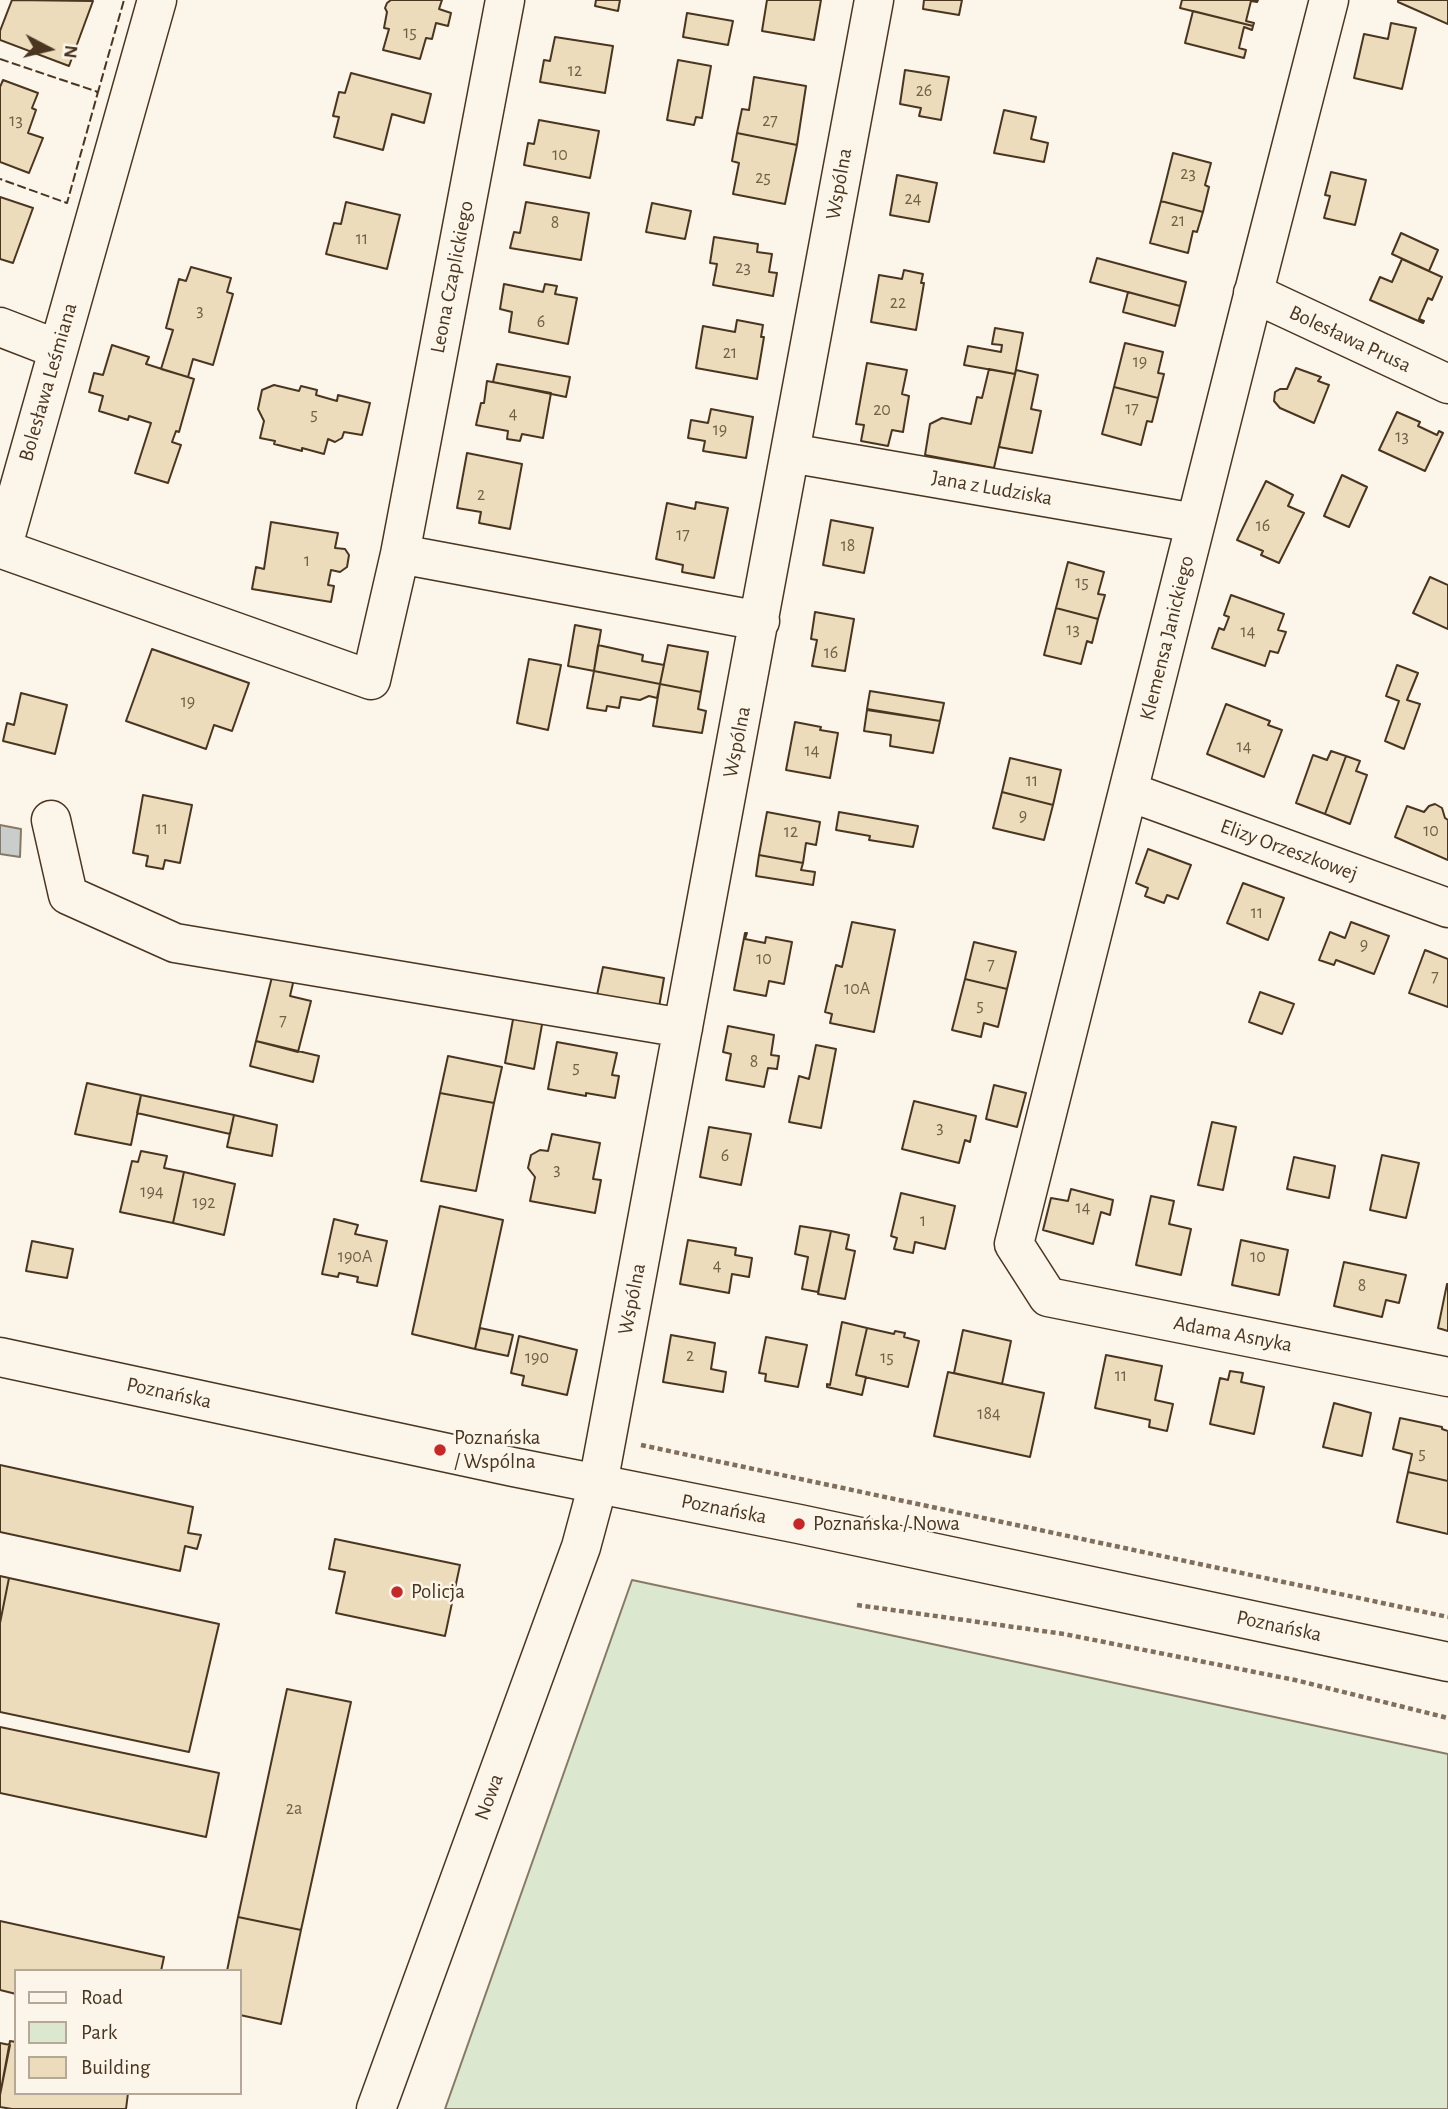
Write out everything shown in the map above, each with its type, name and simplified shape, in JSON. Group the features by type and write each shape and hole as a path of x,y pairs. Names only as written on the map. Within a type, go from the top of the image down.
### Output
{"street":[{"name":"Bolesława Leśmiana","path":"157,0 2,549 371,680"},
{"name":"Leona Czaplickiego","path":"371,680 400,554 505,0"},
{"name":"Wspólna","path":"598,1484 874,0"},
{"name":"Klemensa Janickiego","path":"1032,1271 1014,1244 1329,0"},
{"name":"Bolesława Prusa","path":"1253,293 1448,384"},
{"path":"0,327 57,349"},
{"name":"Jana z Ludziska","path":"790,453 1195,523"},
{"path":"400,554 760,621"},
{"name":"Elizy Orzeszkowej","path":"1130,792 1448,908"},
{"path":"51,820 68,895 174,943 683,1028"},
{"name":"Adama Asnyka","path":"1032,1271 1048,1297 1448,1377"},
{"name":"Poznańska","path":"0,1357 1448,1661"},
{"name":"Nowa","path":"376,2109 580,1547 598,1484"}],"path":[{"path":"606,1437 1448,1617"},
{"path":"857,1605 1064,1634 1295,1680 1448,1718"}],"green space":[{"path":"632,1580 1448,1754 1448,2109 445,2109"}],"shaded area":[{"path":"0,825 21,829 20,857 0,854"}],"building":[{"path":"12,0 93,1 69,66 0,40 0,31"},
{"path":"391,0 442,0 439,9 451,13 448,26 436,23 432,39 426,38 420,59 383,50 389,29 384,28 387,12 385,8"},
{"path":"596,0 620,0 618,11 595,6"},
{"path":"767,0 821,0 814,40 762,31"},
{"path":"924,0 962,0 959,15 923,9"},
{"path":"1182,0 1258,0 1251,1 1246,21 1254,23 1253,26 1180,8"},
{"path":"1448,0 1448,24 1398,2"},
{"path":"1193,11 1253,26 1252,30 1244,27 1239,48 1246,50 1244,58 1185,43"},
{"path":"687,13 733,21 728,45 683,37"},
{"path":"1391,23 1416,28 1402,89 1354,78 1364,34 1388,39"},
{"path":"555,37 613,46 605,93 540,82 544,60 550,61"},
{"path":"678,60 711,66 702,118 696,117 694,125 667,120"},
{"path":"905,70 949,77 941,120 919,116 921,108 900,104"},
{"path":"351,73 431,94 424,123 392,114 383,150 334,137 339,117 333,116 339,92 345,93"},
{"path":"754,77 806,86 797,145 737,133 742,109 749,110"},
{"path":"3,80 38,93 32,108 36,110 28,133 43,138 29,173 0,162 0,87"},
{"path":"1004,110 1036,117 1031,139 1048,143 1044,162 994,153"},
{"path":"539,120 599,131 590,178 524,165 528,143 534,144"},
{"path":"737,133 797,145 785,204 733,194 739,163 732,161"},
{"path":"1173,153 1211,163 1205,185 1209,187 1203,212 1161,201"},
{"path":"1331,172 1366,180 1355,225 1324,218 1330,196 1325,195"},
{"path":"897,175 937,183 929,222 890,215"},
{"path":"0,197 33,208 13,263 0,259"},
{"path":"1161,201 1203,212 1197,232 1193,231 1188,253 1150,243"},
{"path":"346,202 400,215 387,269 326,254 334,223 341,224"},
{"path":"526,202 589,213 581,260 510,248 514,232 520,233"},
{"path":"652,203 691,211 685,239 646,232"},
{"path":"1401,233 1438,250 1429,271 1392,254"},
{"path":"714,237 758,244 757,252 772,254 769,272 777,273 773,296 713,285 717,264 710,263"},
{"path":"1097,258 1186,282 1180,306 1090,282"},
{"path":"1402,259 1442,277 1432,300 1428,298 1419,319 1424,321 1423,323 1370,300 1380,277 1392,282"},
{"path":"191,267 231,278 227,292 233,294 213,365 193,359 188,377 161,369 173,330 166,328 179,279 186,281"},
{"path":"904,270 923,274 921,283 924,283 916,330 871,322 879,275 902,279"},
{"path":"504,284 543,292 545,284 557,286 555,294 577,298 568,344 509,332 512,312 500,309"},
{"path":"1128,292 1180,306 1175,326 1123,312"},
{"path":"737,320 763,325 761,337 764,337 757,379 696,368 703,326 735,332"},
{"path":"995,328 1023,333 1015,374 964,365 968,346 1001,352 1002,345 992,344"},
{"path":"1125,343 1163,352 1158,373 1164,374 1158,398 1114,387"},
{"path":"112,345 149,357 146,364 194,379 179,432 176,431 172,442 181,445 168,483 135,473 151,423 129,416 128,420 99,411 103,396 89,392 94,373 103,375"},
{"path":"867,363 907,370 902,394 909,396 903,432 892,430 888,446 861,441 864,425 856,424"},
{"path":"497,364 570,377 566,397 493,382"},
{"path":"1296,368 1321,377 1318,381 1329,385 1314,423 1280,408 1274,401 1275,392 1287,389"},
{"path":"989,369 1015,374 994,468 925,455 930,424 942,418 971,424 977,397 982,398"},
{"path":"1016,370 1038,375 1031,409 1041,411 1032,453 999,447"},
{"path":"487,381 551,393 543,438 522,434 520,441 507,439 508,431 476,425 481,403 484,403"},
{"path":"274,385 299,391 301,386 317,390 316,395 337,401 338,395 370,403 362,435 344,432 342,438 335,442 328,439 324,454 274,444 275,441 260,438 264,421 258,409 262,390"},
{"path":"1114,387 1158,398 1152,422 1147,421 1141,445 1102,434"},
{"path":"711,409 753,417 746,458 703,451 705,441 688,438 691,420 708,423"},
{"path":"1397,412 1420,422 1418,426 1437,435 1439,431 1443,433 1425,471 1379,450"},
{"path":"467,453 522,464 510,529 479,523 481,512 457,508"},
{"path":"1342,475 1367,487 1349,527 1324,516"},
{"path":"1266,481 1293,495 1288,506 1304,513 1279,563 1261,555 1263,551 1237,540"},
{"path":"696,502 728,508 714,578 682,572 683,565 656,559 667,503 695,509"},
{"path":"831,520 873,528 864,573 823,565"},
{"path":"271,522 338,533 335,548 345,549 349,555 347,567 340,572 331,570 328,585 334,586 331,602 252,589 256,567 264,569"},
{"path":"1068,562 1104,572 1098,594 1105,595 1098,619 1056,608"},
{"path":"1430,577 1448,585 1448,629 1413,613"},
{"path":"1231,595 1284,614 1278,630 1286,632 1278,653 1270,651 1265,666 1212,648 1219,628 1224,630 1229,617 1224,615"},
{"path":"1056,608 1098,619 1092,643 1087,641 1081,664 1044,655"},
{"path":"815,612 854,619 845,671 812,666 817,640 811,639"},
{"path":"575,625 601,630 594,671 568,666"},
{"path":"598,645 643,655 642,661 664,665 660,684 594,671"},
{"path":"668,645 708,652 701,692 660,684"},
{"path":"152,649 249,683 232,731 214,725 206,749 126,721"},
{"path":"529,659 561,665 548,730 517,723"},
{"path":"1397,665 1418,673 1407,700 1420,704 1404,749 1385,741 1399,701 1386,696"},
{"path":"594,671 660,684 657,698 649,696 640,700 621,697 619,708 607,706 606,711 587,708"},
{"path":"660,684 701,692 698,709 706,711 702,733 653,726"},
{"path":"870,691 944,703 940,721 867,709"},
{"path":"21,693 67,705 55,754 3,741 7,723 14,725"},
{"path":"1226,704 1270,721 1268,725 1282,730 1264,777 1207,754"},
{"path":"867,710 940,721 933,753 890,746 891,735 864,731"},
{"path":"795,722 838,733 830,778 786,770"},
{"path":"1331,751 1346,756 1325,814 1296,803 1313,755 1327,760"},
{"path":"1346,756 1360,761 1356,771 1367,775 1350,824 1325,814"},
{"path":"1010,758 1061,770 1053,805 1002,792"},
{"path":"1002,792 1053,805 1044,840 993,828"},
{"path":"143,795 192,805 180,863 165,860 163,869 146,866 148,856 133,853"},
{"path":"1435,804 1442,808 1448,820 1448,860 1395,837 1407,806 1424,812"},
{"path":"767,812 820,822 816,845 806,843 803,863 759,855"},
{"path":"839,812 918,826 913,847 869,840 870,836 836,830"},
{"path":"1148,849 1191,865 1178,899 1167,895 1164,903 1145,896 1148,888 1136,883"},
{"path":"759,855 803,863 801,870 815,872 813,885 756,876"},
{"path":"1243,883 1284,898 1268,940 1227,923"},
{"path":"852,922 895,930 874,1032 830,1023 832,1014 825,1012 836,965 842,967"},
{"path":"1351,922 1389,936 1374,974 1336,960 1334,965 1319,960 1330,932 1345,938"},
{"path":"745,933 745,939 765,943 766,937 792,942 784,984 769,981 766,996 734,990"},
{"path":"974,942 1016,952 1007,989 965,979"},
{"path":"1425,950 1448,959 1448,1007 1409,993"},
{"path":"603,967 664,978 659,1007 597,995"},
{"path":"273,973 294,979 290,996 311,1001 298,1052 256,1041"},
{"path":"965,979 1007,989 998,1027 984,1023 981,1037 952,1030"},
{"path":"1260,992 1294,1004 1282,1034 1249,1022"},
{"path":"514,1014 543,1019 534,1069 505,1063"},
{"path":"728,1026 774,1035 771,1055 779,1056 777,1069 768,1068 764,1087 726,1080 731,1054 723,1052"},
{"path":"256,1041 319,1056 313,1082 250,1066"},
{"path":"557,1042 617,1053 612,1075 619,1076 615,1098 548,1089"},
{"path":"816,1045 836,1049 821,1128 789,1122 799,1076 809,1079"},
{"path":"448,1056 502,1067 494,1103 440,1093"},
{"path":"87,1083 141,1095 131,1145 75,1134"},
{"path":"994,1085 1026,1093 1017,1127 986,1119"},
{"path":"440,1093 494,1103 476,1191 421,1181"},
{"path":"141,1095 234,1115 230,1134 137,1113"},
{"path":"914,1101 976,1116 970,1142 965,1140 959,1163 902,1149"},
{"path":"234,1115 277,1125 272,1156 227,1147"},
{"path":"1212,1122 1236,1127 1223,1190 1198,1185"},
{"path":"709,1127 751,1134 741,1185 700,1177"},
{"path":"552,1134 600,1143 593,1179 601,1180 595,1213 530,1201 535,1177 528,1168 531,1155 540,1150 548,1151"},
{"path":"141,1151 167,1156 164,1168 184,1172 173,1223 120,1212 132,1161 138,1162"},
{"path":"1382,1155 1419,1163 1406,1218 1370,1210"},
{"path":"1294,1157 1335,1166 1329,1198 1287,1189"},
{"path":"184,1172 235,1184 224,1235 173,1223"},
{"path":"1071,1189 1113,1200 1110,1215 1101,1212 1093,1244 1043,1230 1051,1198 1068,1201"},
{"path":"901,1193 955,1206 945,1249 915,1242 913,1253 894,1249 897,1238 891,1236"},
{"path":"1151,1196 1174,1201 1169,1224 1191,1229 1181,1275 1136,1265"},
{"path":"440,1206 503,1220 475,1349 412,1334"},
{"path":"334,1219 358,1225 355,1234 387,1241 377,1286 357,1282 358,1277 339,1273 338,1277 322,1274"},
{"path":"800,1226 831,1231 818,1292 802,1289 808,1257 795,1254"},
{"path":"831,1231 849,1235 846,1249 855,1251 845,1299 818,1294"},
{"path":"688,1240 736,1248 735,1255 752,1258 749,1277 732,1274 729,1293 680,1284"},
{"path":"1241,1240 1288,1250 1279,1295 1232,1285"},
{"path":"32,1241 73,1249 67,1278 26,1271"},
{"path":"1344,1262 1406,1275 1399,1303 1386,1300 1382,1317 1334,1306"},
{"path":"1448,1284 1448,1331 1438,1328"},
{"path":"842,1322 867,1328 856,1375 866,1377 862,1395 827,1387 827,1384 830,1385"},
{"path":"480,1328 513,1335 508,1356 475,1349"},
{"path":"867,1328 894,1334 895,1331 905,1333 904,1337 919,1341 908,1387 856,1375"},
{"path":"963,1330 1011,1341 1002,1384 954,1373"},
{"path":"671,1335 715,1343 711,1369 726,1372 723,1392 663,1382"},
{"path":"519,1336 577,1350 567,1395 522,1385 524,1376 511,1373"},
{"path":"766,1337 807,1345 798,1387 765,1381 766,1374 759,1373"},
{"path":"1106,1355 1162,1366 1155,1400 1173,1404 1167,1431 1149,1427 1150,1420 1095,1408"},
{"path":"1230,1371 1243,1373 1241,1382 1264,1387 1254,1434 1210,1424 1220,1378 1228,1380"},
{"path":"948,1372 1044,1393 1030,1457 934,1436"},
{"path":"1334,1403 1371,1413 1362,1456 1323,1447"},
{"path":"1400,1418 1442,1427 1448,1431 1448,1481 1408,1472 1412,1454 1393,1449"},
{"path":"0,1465 193,1507 188,1533 201,1535 197,1549 185,1546 180,1571 0,1532"},
{"path":"1408,1472 1448,1481 1448,1534 1397,1522"},
{"name":"Policja","path":"335,1539 460,1565 445,1636 336,1613 345,1572 329,1569"},
{"path":"0,1576 9,1578 0,1623"},
{"path":"9,1578 219,1624 189,1752 0,1712 0,1623"},
{"path":"287,1689 351,1702 301,1930 238,1917"},
{"path":"0,1727 219,1773 206,1837 0,1793"},
{"path":"238,1917 301,1930 281,2024 242,2015 242,1969 227,1969"},
{"path":"0,1921 164,1957 161,1969 14,1969 14,1994 0,1990"},
{"path":"10,2041 14,2042 14,2095 128,2095 126,2109 12,2109 0,2107"},
{"path":"0,2043 10,2045 0,2095"}],"fence":[{"path":"96,92 124,0"},
{"path":"0,59 98,92 67,203 0,179"}],"place":[{"name":"Poznańska / Wspólna","path":"440,1450"},
{"name":"Poznańska / Nowa","path":"799,1524"},
{"name":"Policja","path":"397,1592"}]}
